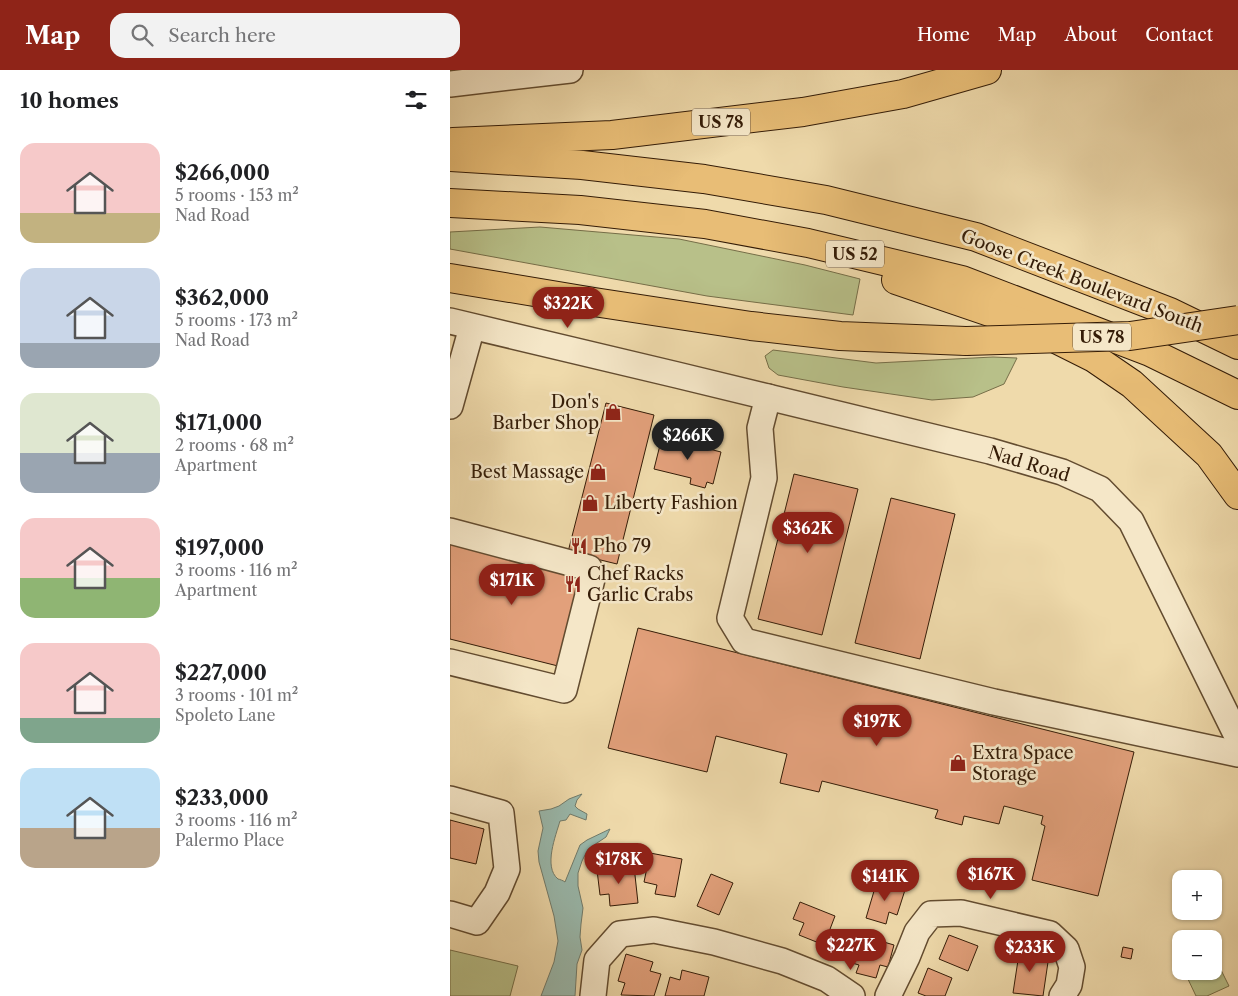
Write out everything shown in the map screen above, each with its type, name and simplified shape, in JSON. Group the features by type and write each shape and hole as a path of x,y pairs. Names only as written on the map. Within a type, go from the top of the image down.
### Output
{"highway":[{"name":"US 78","path":"450,142 612,135 803,112 903,94 988,70"},
{"name":"Goose Creek Boulevard South","path":"450,157 582,165 695,178 826,200 976,237 1170,312 1238,344"},
{"name":"US 52","path":"450,203 580,210 705,224 808,243 962,280 1150,352 1238,395"},
{"path":"725,228 869,271 1028,326 1094,358 1132,384 1209,455 1238,495"},
{"name":"US 78","path":"450,278 751,326 840,336 966,341 1130,336 1238,320"}],"street":[{"path":"450,84 491,75 562,71"},
{"path":"450,406 461,324"},
{"name":"Nad Road","path":"461,324 677,374 990,451 1062,472 1100,489 1131,521 1238,738"},
{"path":"768,397 760,428 764,478 730,618 744,641 994,702 1238,754"},
{"path":"450,531 589,568 592,579 564,690 450,662"},
{"path":"450,799 501,813 507,869 498,893 477,922 450,914"},
{"path":"888,996 917,932 931,914 962,914 1050,934 1066,949 1072,967 1069,985 1062,996"},
{"path":"592,996 597,960 620,934 654,930 714,942 782,961 827,979 852,996"}],"green space":[{"path":"540,227 679,239 805,265 860,279 853,315 707,296 450,249 450,232"},
{"path":"773,350 876,363 993,357 1017,358 1004,384 973,397 932,400 778,375 769,368 765,356"},
{"path":"450,950 518,966 510,996 450,996"},
{"path":"1222,972 1229,986 1207,996 1196,996 1188,980 1222,980"}],"shaded area":[{"path":"582,794 575,806 587,814 586,820 570,814 566,820 560,821 556,834 551,867 558,879 565,882 580,845 610,829 606,837 588,849 578,873 578,886 583,908 580,937 582,950 577,964 575,996 541,996 554,962 558,941 554,916 539,862 538,851 543,828 539,811 559,806 569,799"}],"building":[{"path":"606,403 654,415 617,564 568,552"},
{"path":"662,437 721,452 713,484 707,482 705,488 690,484 691,478 654,469"},
{"path":"794,474 858,489 822,635 758,619"},
{"path":"891,498 955,514 920,659 855,643"},
{"path":"450,544 584,578 562,667 450,639"},
{"name":"Extra Space Storage","path":"638,628 1134,752 1098,896 1032,880 1045,826 1041,824 1043,816 1004,806 999,824 964,816 962,825 935,818 938,810 822,781 819,792 780,783 787,754 716,736 707,772 608,748"},
{"path":"450,820 484,829 476,864 450,858"},
{"path":"650,853 682,859 675,897 655,894 657,885 644,882"},
{"path":"634,866 638,903 610,906 609,894 600,895 597,870"},
{"path":"711,874 733,883 719,915 697,906"},
{"path":"877,881 905,890 897,915 889,912 886,924 866,918"},
{"path":"800,902 835,916 824,945 799,935 804,923 793,919"},
{"path":"853,933 894,945 888,967 880,965 876,978 856,973 859,965 845,961"},
{"path":"949,935 978,946 968,971 939,959"},
{"path":"1020,947 1042,950 1041,961 1048,962 1043,996 1013,993"},
{"path":"1123,947 1133,949 1131,959 1121,957"},
{"path":"626,954 653,962 650,971 661,974 654,996 621,995 625,983 618,981"},
{"path":"928,968 952,978 945,996 926,996 918,993"},
{"path":"682,970 709,977 704,996 665,996 670,977 680,980"}],"place":[{"name":"Don's Barber Shop","path":"613,412"},
{"name":"Best Massage","path":"598,472"},
{"name":"Liberty Fashion","path":"590,503"},
{"name":"Pho 79","path":"579,546"},
{"name":"Chef Racks Garlic Crabs","path":"573,584"},
{"name":"Extra Space Storage","path":"958,763"}]}
